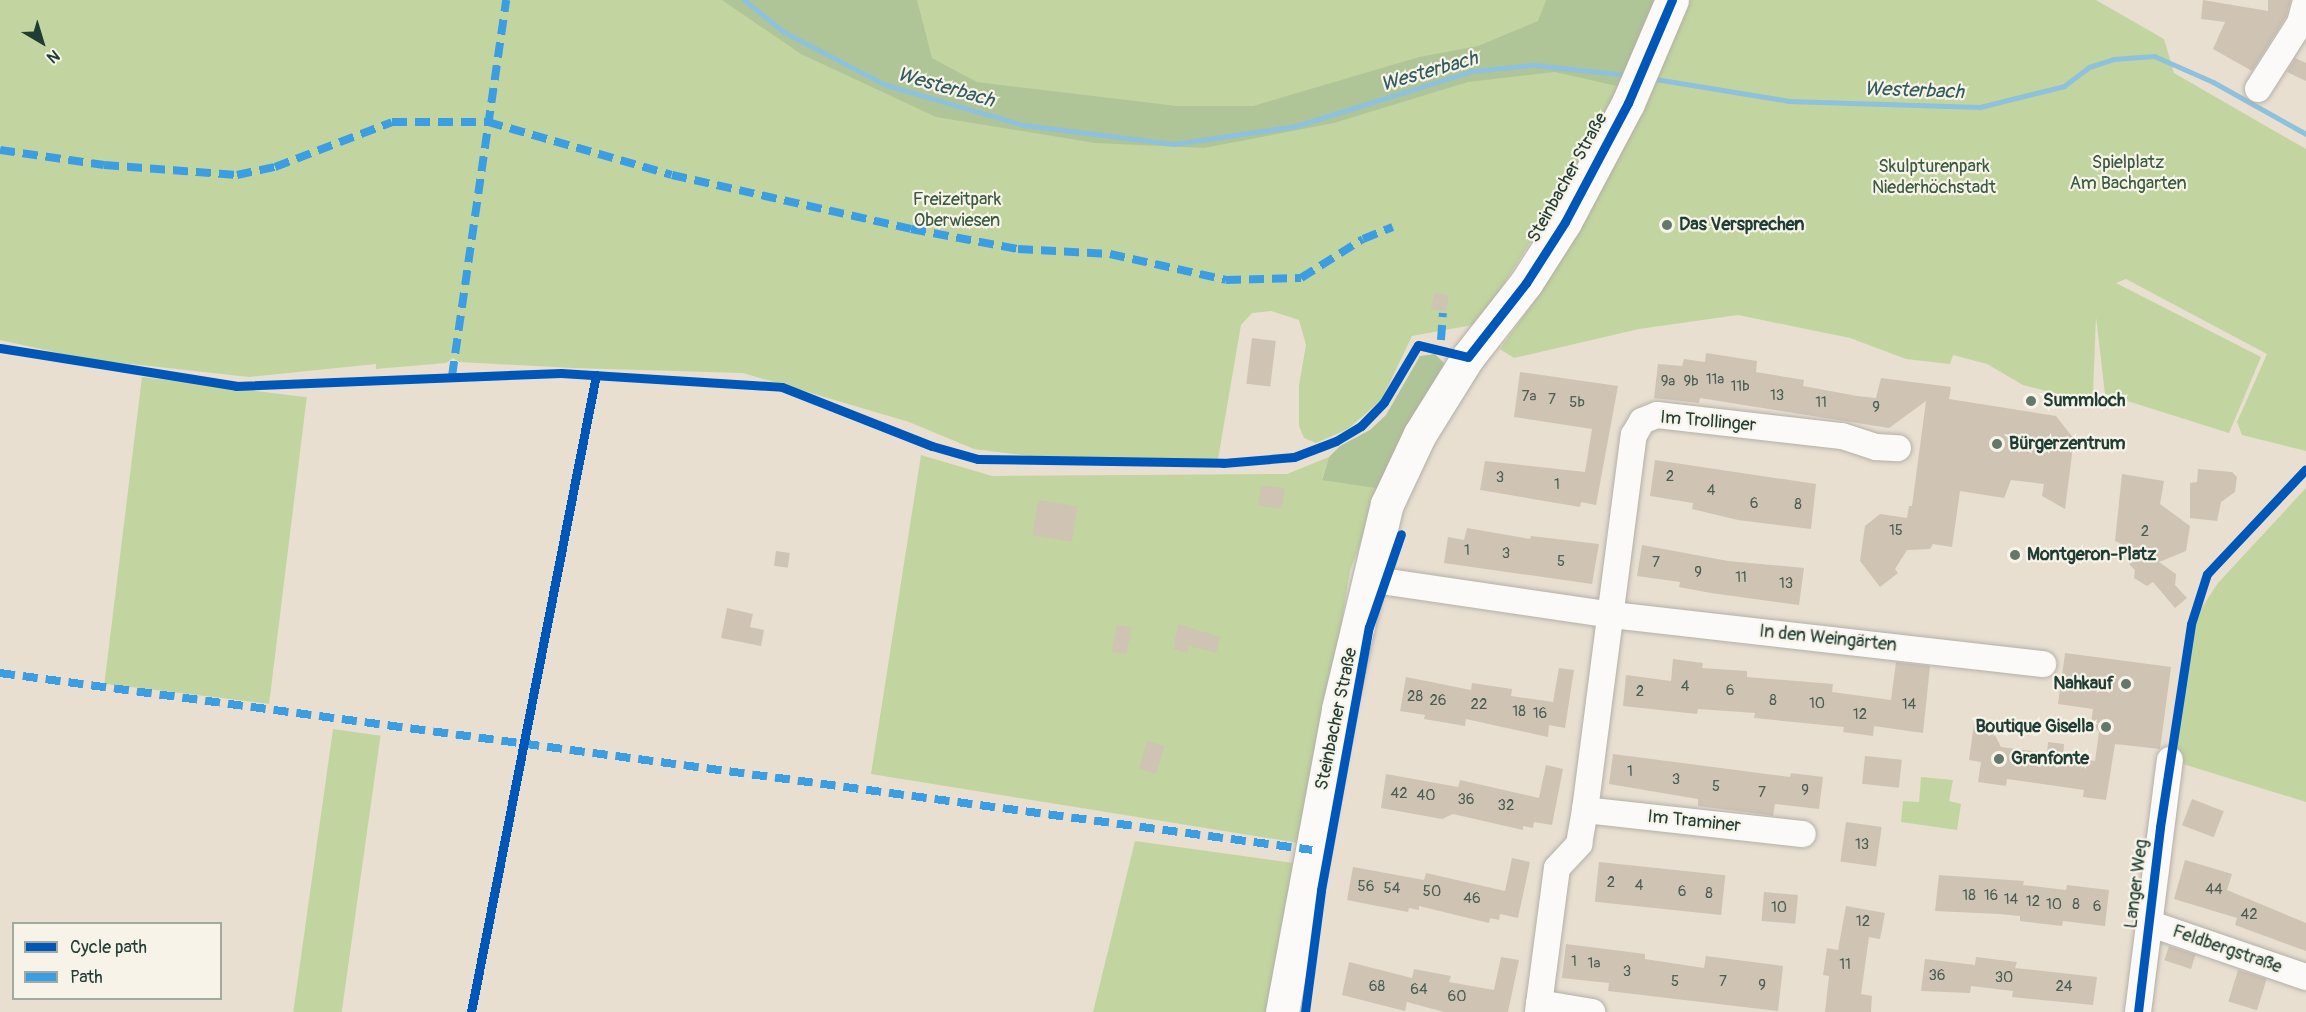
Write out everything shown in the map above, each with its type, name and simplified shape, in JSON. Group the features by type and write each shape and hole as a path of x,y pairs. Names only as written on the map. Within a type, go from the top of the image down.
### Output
{"main road":[{"name":"Steinbacher Straße","path":"1282,1012 1338,710 1387,504 1420,434 1468,357 1526,283 1565,222 1639,77 1672,0"}],"street":[{"path":"2258,89 2300,23 2306,2"},
{"name":"Im Trollinger","path":"1612,615 1634,435 1642,420 1657,415 1842,436 1876,447 1898,448"},
{"name":"In den Weingärten","path":"1368,579 1612,615 2043,664"},
{"path":"1592,1012 1539,1008 1557,868 1579,844 1612,615"},
{"name":"Langer Weg","path":"2138,1012 2170,760"},
{"name":"Im Traminer","path":"1585,810 1803,834"},
{"name":"Feldbergstraße","path":"2148,923 2306,977"}],"green space":[{"name":"Freizeitpark Oberwiesen","path":"0,0 1653,0 1613,113 1478,324 1412,336 1382,399 1348,429 1316,443 1304,438 1299,426 1299,385 1306,345 1299,320 1271,311 1252,313 1241,325 1218,459 1171,460 1037,457 974,449 909,422 743,373 572,368 459,362 453,358 446,363 376,369 376,364 249,377 86,359 0,340"},
{"path":"722,0 917,0 932,58 977,82 1177,106 1253,106 1419,57 1478,46 1538,21 1546,0 1663,0 1626,88 1555,72 1468,82 1334,123 1204,148 1095,143 936,117 801,54"},
{"name":"Skulpturenpark Niederhöchstadt","path":"1680,0 2096,0 2164,39 2174,73 2306,149 2306,451 2242,435 2237,422 2267,354 2126,279 2116,283 2261,357 2229,433 2105,394 2096,317 2093,394 2088,402 2023,385 1987,364 1953,355 1950,364 1906,359 1850,338 1738,315 1639,329 1514,358 1500,349 1541,292 1605,182"},
{"path":"1435,354 1449,368 1381,489 1322,480 1329,457 1340,446 1370,430 1386,415 1420,356"},
{"path":"142,377 307,397 269,704 104,684"},
{"path":"921,455 992,476 1287,474 1329,457 1322,479 1381,489 1350,571 1305,844 871,774"},
{"path":"2306,488 2306,802 2170,760 2191,624 2218,583"},
{"path":"333,729 381,736 342,1012 293,1012"},
{"path":"1921,777 1953,780 1949,801 1961,804 1957,830 1901,822 1903,801 1919,802"},
{"path":"1135,841 1293,863 1275,1012 1093,1012"}],"building":[{"path":"2203,0 2268,11 2268,0 2291,0 2286,17 2252,71 2213,49 2225,22 2201,19"},
{"path":"2295,58 2306,63 2306,81 2287,72"},
{"path":"1434,293 1449,296 1446,312 1431,309"},
{"path":"1252,338 1276,341 1270,387 1246,384"},
{"path":"1706,353 1757,361 1756,372 1804,380 1803,386 1857,396 1876,398 1881,378 1951,387 1949,399 2056,416 2074,439 2065,509 2042,496 2044,484 2011,480 2004,498 1960,491 1952,547 1933,544 1930,549 1907,550 1895,569 1898,573 1880,587 1860,561 1865,526 1880,514 1907,518 1909,506 1912,506 1926,401 1889,428 1700,398 1699,403 1654,398 1658,364 1682,366 1684,359 1705,362"},
{"path":"1520,372 1618,386 1596,505 1581,502 1580,507 1480,490 1485,461 1585,472 1592,429 1514,417"},
{"path":"1655,460 1816,484 1811,529 1738,520 1692,509 1693,503 1650,496"},
{"path":"2198,469 2232,472 2237,477 2235,492 2221,502 2217,521 2190,518 2190,483 2197,482"},
{"path":"2122,474 2164,481 2160,504 2190,526 2186,551 2159,562 2176,574 2175,585 2187,598 2175,608 2153,582 2147,586 2134,578 2135,570 2129,564 2147,556 2115,541"},
{"path":"1261,485 1285,488 1282,509 1258,506"},
{"path":"1038,500 1078,506 1072,542 1032,536"},
{"path":"1467,528 1530,539 1531,536 1599,544 1592,584 1444,563 1448,537 1464,540"},
{"path":"1642,545 1728,561 1804,568 1799,605 1711,593 1679,587 1680,582 1637,576"},
{"path":"776,551 790,553 788,568 774,566"},
{"path":"727,608 753,614 750,627 764,630 761,646 721,638"},
{"path":"1178,624 1220,637 1216,653 1189,646 1187,653 1173,649"},
{"path":"1117,625 1132,628 1127,654 1112,652"},
{"path":"2065,653 2171,667 2160,749 2115,744 2106,800 2083,797 2084,790 2007,779 2006,786 1978,782 1981,762 1969,760 1974,724 1994,733 2001,747 2047,753 2048,742 2064,744 2063,756 2095,761 2099,732 2091,723 2093,709 2058,704"},
{"path":"1673,659 1703,663 1702,668 1747,671 1747,677 1833,684 1832,692 1891,700 1896,662 1930,666 1923,733 1874,726 1873,736 1843,732 1844,727 1754,718 1755,713 1698,709 1697,714 1623,706 1626,675 1671,681"},
{"path":"1559,668 1574,670 1565,728 1549,725 1548,737 1466,719 1465,726 1424,719 1425,715 1400,711 1406,677 1471,690 1472,683 1512,689 1511,696 1553,702"},
{"path":"1147,741 1164,746 1156,774 1139,769"},
{"path":"1613,754 1790,777 1791,773 1823,777 1819,809 1775,804 1773,816 1698,806 1698,799 1609,784"},
{"path":"1865,756 1902,760 1899,788 1862,784"},
{"path":"1546,765 1563,769 1552,825 1534,822 1533,828 1523,826 1523,830 1453,814 1442,819 1381,808 1386,774 1458,787 1460,780 1539,798"},
{"path":"2192,799 2224,811 2214,837 2182,825"},
{"path":"1846,822 1882,827 1876,867 1840,862"},
{"path":"1512,858 1530,862 1518,918 1500,914 1499,920 1490,918 1489,923 1419,906 1419,910 1409,908 1408,912 1347,900 1353,867 1424,880 1426,873 1505,891"},
{"path":"2185,860 2232,874 2227,890 2306,923 2306,951 2235,925 2237,918 2174,899"},
{"path":"1599,862 1725,875 1721,915 1595,902"},
{"path":"1939,875 2024,881 2023,885 2066,890 2067,885 2109,890 2105,926 2063,921 2062,926 2020,921 2020,916 1935,911"},
{"path":"1764,892 1798,895 1795,924 1761,921"},
{"path":"1846,906 1885,913 1880,939 1869,937 1861,994 1872,996 1871,1012 1825,1012 1829,976 1823,975 1827,948 1838,950"},
{"path":"1566,944 1645,954 1645,959 1704,968 1706,956 1783,966 1778,1011 1608,991 1609,983 1562,978"},
{"path":"2169,946 2196,955 2191,969 2164,960"},
{"path":"1501,957 1519,960 1508,1012 1444,1012 1407,1002 1405,1011 1342,995 1349,962 1412,978 1414,969 1451,976 1449,982 1494,990"},
{"path":"1976,957 2017,962 2015,968 2097,977 2093,1005 2012,997 2013,991 1971,986 1970,993 1921,991 1925,959 1975,965"},
{"path":"2238,970 2267,979 2257,1010 2228,1002"}],"waterway":[{"name":"Westerbach","path":"744,0 784,32 886,85 1023,125 1174,144 1296,126 1473,71 1533,65 1628,75"},
{"name":"Westerbach","path":"1649,78 1789,101 1980,107 2064,86 2089,67 2113,59 2154,56 2213,82 2306,134"}],"marked path":[{"path":"452,376 506,0"},
{"path":"0,150 104,165 237,175 275,167 392,122 488,122 672,175 911,229 1018,249 1110,254 1226,280 1301,278 1363,239 1393,227"},
{"path":"1441,340 1443,313"},
{"path":"0,673 1312,850"}],"cycle path":[{"path":"0,348 236,386 561,373 782,387 932,446 978,459 1223,463 1294,457 1336,441 1361,426 1384,402 1418,345 1468,357 1526,283 1565,222 1628,103 1672,0"},
{"path":"471,1012 596,375"},
{"path":"2138,1012 2160,827 2191,624 2207,574 2306,469"},
{"path":"1305,1012 1321,890 1369,627 1401,534"}],"place":[{"name":"Das Versprechen","path":"1667,225"},
{"name":"Summloch","path":"2031,401"},
{"name":"Bürgerzentrum","path":"1997,444"},
{"name":"Montgeron-Platz","path":"2015,555"},
{"name":"Nahkauf","path":"2126,684"},
{"name":"Boutique Gisella","path":"2106,727"},
{"name":"Granfonte","path":"1999,759"}],"park label":[{"name":"Spielplatz Am Bachgarten","path":"2128,174"}]}
